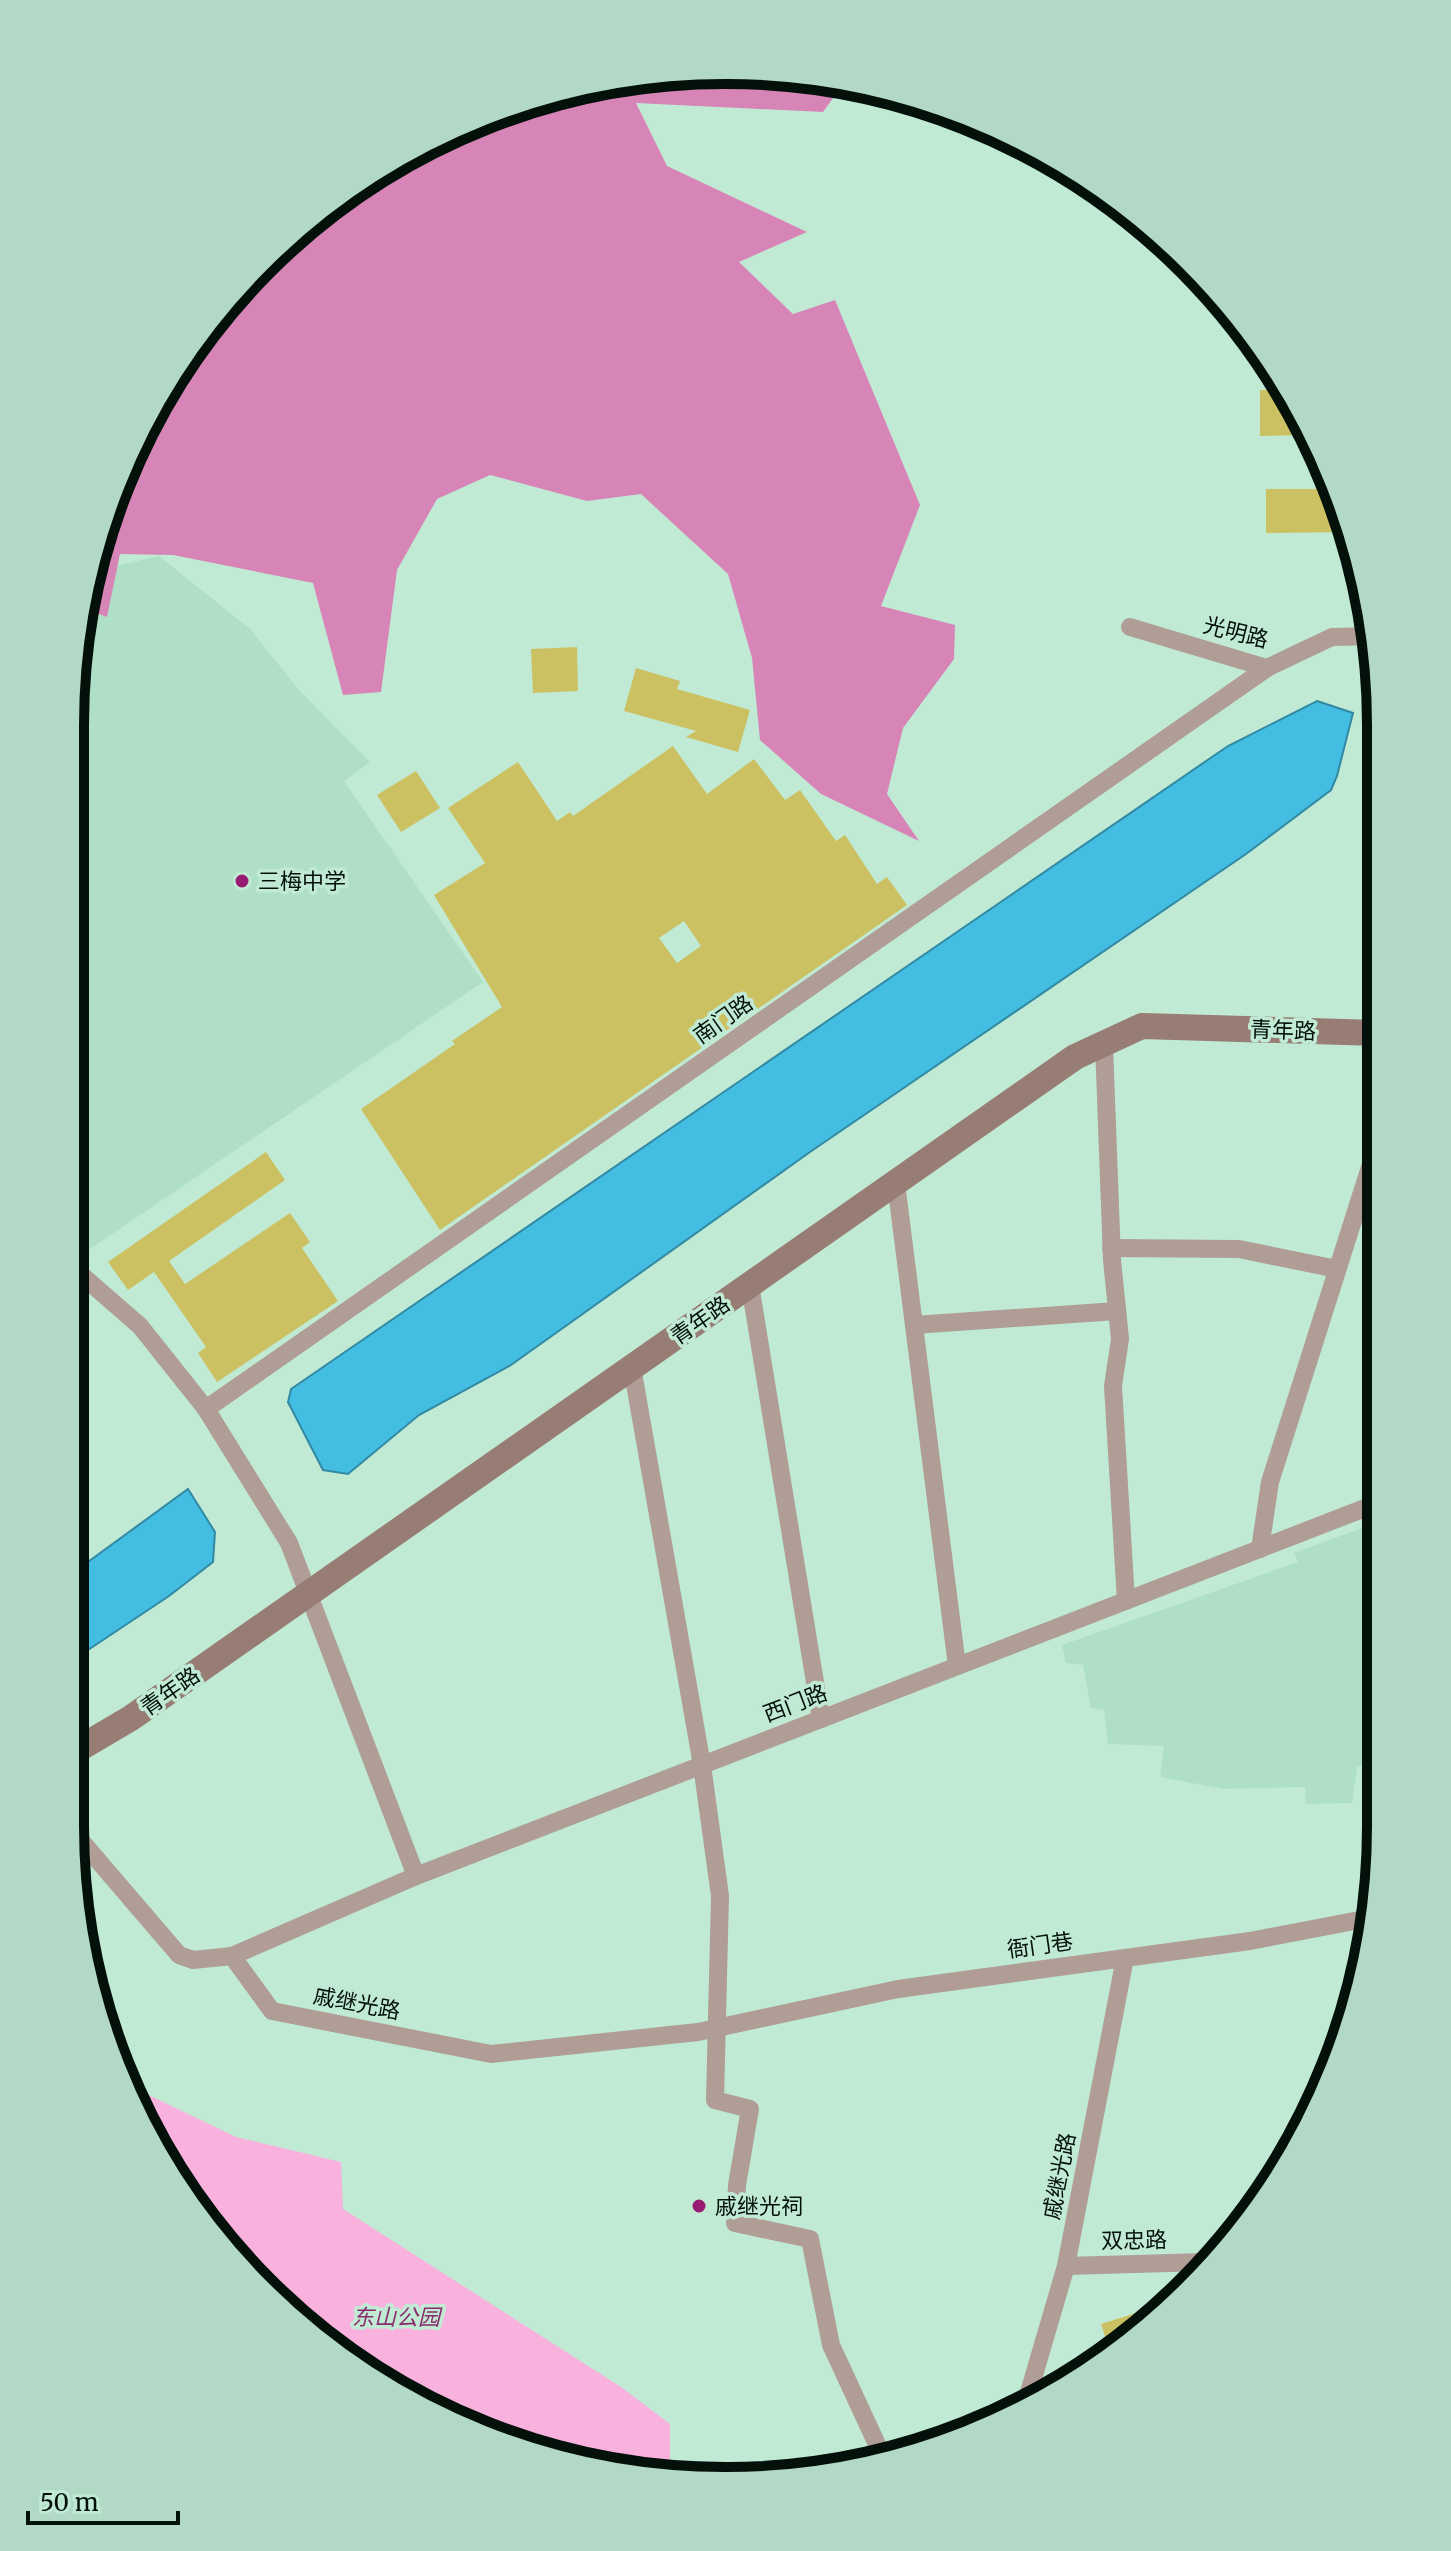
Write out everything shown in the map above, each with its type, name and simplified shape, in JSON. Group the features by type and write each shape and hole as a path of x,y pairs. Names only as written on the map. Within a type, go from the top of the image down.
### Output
{"main road":[{"name":"青年路","path":"84,1746 131,1718 1075,1057 1142,1026 1367,1033"}],"street":[{"name":"光明路","path":"1130,627 1267,668 1332,637 1361,636"},
{"name":"南门路","path":"210,1414 1267,668"},
{"path":"1104,1044 1111,1248 1120,1339 1113,1386 1126,1601"},
{"path":"1260,1549 1270,1482 1367,1176"},
{"path":"896,1183 957,1666"},
{"path":"1111,1248 1239,1249 1337,1269"},
{"path":"84,1277 140,1326 210,1414 289,1543 416,1876"},
{"path":"750,1285 821,1719"},
{"path":"914,1325 1117,1311"},
{"path":"632,1367 702,1765 720,1896 715,2100 750,2109 737,2185 735,2223 810,2239 831,2345 879,2448"},
{"name":"西门路","path":"232,1956 416,1876 1367,1507"},
{"path":"84,1845 179,1955 193,1960 232,1956"},
{"name":"衙门巷","path":"719,2028 898,1989 1250,1941 1360,1920"},
{"name":"戚继光路","path":"232,1956 272,2011 491,2054 719,2028"},
{"name":"戚继光路","path":"1030,2390 1066,2266 1125,1958"},
{"name":"双忠路","path":"1066,2266 1195,2262"}],"shaded area":[{"path":"726,84 767,85 836,94 823,112 636,103 667,166 807,232 739,262 793,314 835,300 920,505 881,606 955,625 954,659 903,728 887,794 919,841 821,794 760,740 752,658 728,574 641,494 587,501 490,475 437,499 397,570 381,692 343,695 313,583 173,555 120,554 107,617 94,612 118,519 150,442 192,369 243,303 272,272 303,243 369,192 442,150 480,133 519,118 600,96 684,85"},
{"name":"三梅中学","path":"159,556 250,629 298,689 370,762 344,781 483,982 84,1253 85,684 89,642 104,569"},
{"path":"1367,1526 1367,1765 1357,1767 1352,1803 1306,1804 1305,1787 1224,1789 1160,1777 1164,1746 1108,1744 1104,1710 1091,1708 1083,1665 1066,1663 1062,1645 1298,1562 1294,1553"}],"green space":[{"name":"东山公园","path":"142,2092 236,2137 341,2162 343,2209 621,2387 670,2424 670,2465 600,2455 519,2433 480,2418 442,2401 369,2359 303,2308 243,2248 192,2182"}],"water":[{"path":"1317,701 1353,713 1331,790 1246,854 810,1152 511,1365 419,1415 348,1474 323,1470 288,1402 291,1389 1228,746"},
{"path":"188,1489 215,1532 213,1562 169,1596 84,1653 84,1565"}],"building":[{"path":"1260,390 1272,390 1297,435 1260,436"},
{"path":"1266,489 1321,489 1337,532 1266,533"},
{"path":"577,647 578,691 533,693 531,649"},
{"path":"636,668 680,681 677,689 750,710 738,752 686,737 696,731 624,711"},
{"path":"673,746 707,794 754,759 785,800 800,790 836,841 845,835 877,884 887,877 907,905 440,1230 361,1109 455,1044 452,1041 502,1007 434,895 485,863 448,808 518,762 557,821 570,812 573,816","holes":["684,921 701,946 677,963 659,938"]},
{"path":"416,771 440,808 401,832 377,795"},
{"path":"266,1152 285,1180 169,1261 185,1284 290,1213 310,1242 302,1248 338,1301 217,1382 198,1353 206,1347 154,1272 128,1290 108,1262"},
{"path":"1146,2310 1107,2341 1101,2324"}],"place":[{"name":"三梅中学","path":"242,881"},
{"name":"戚继光祠","path":"699,2206"}]}
